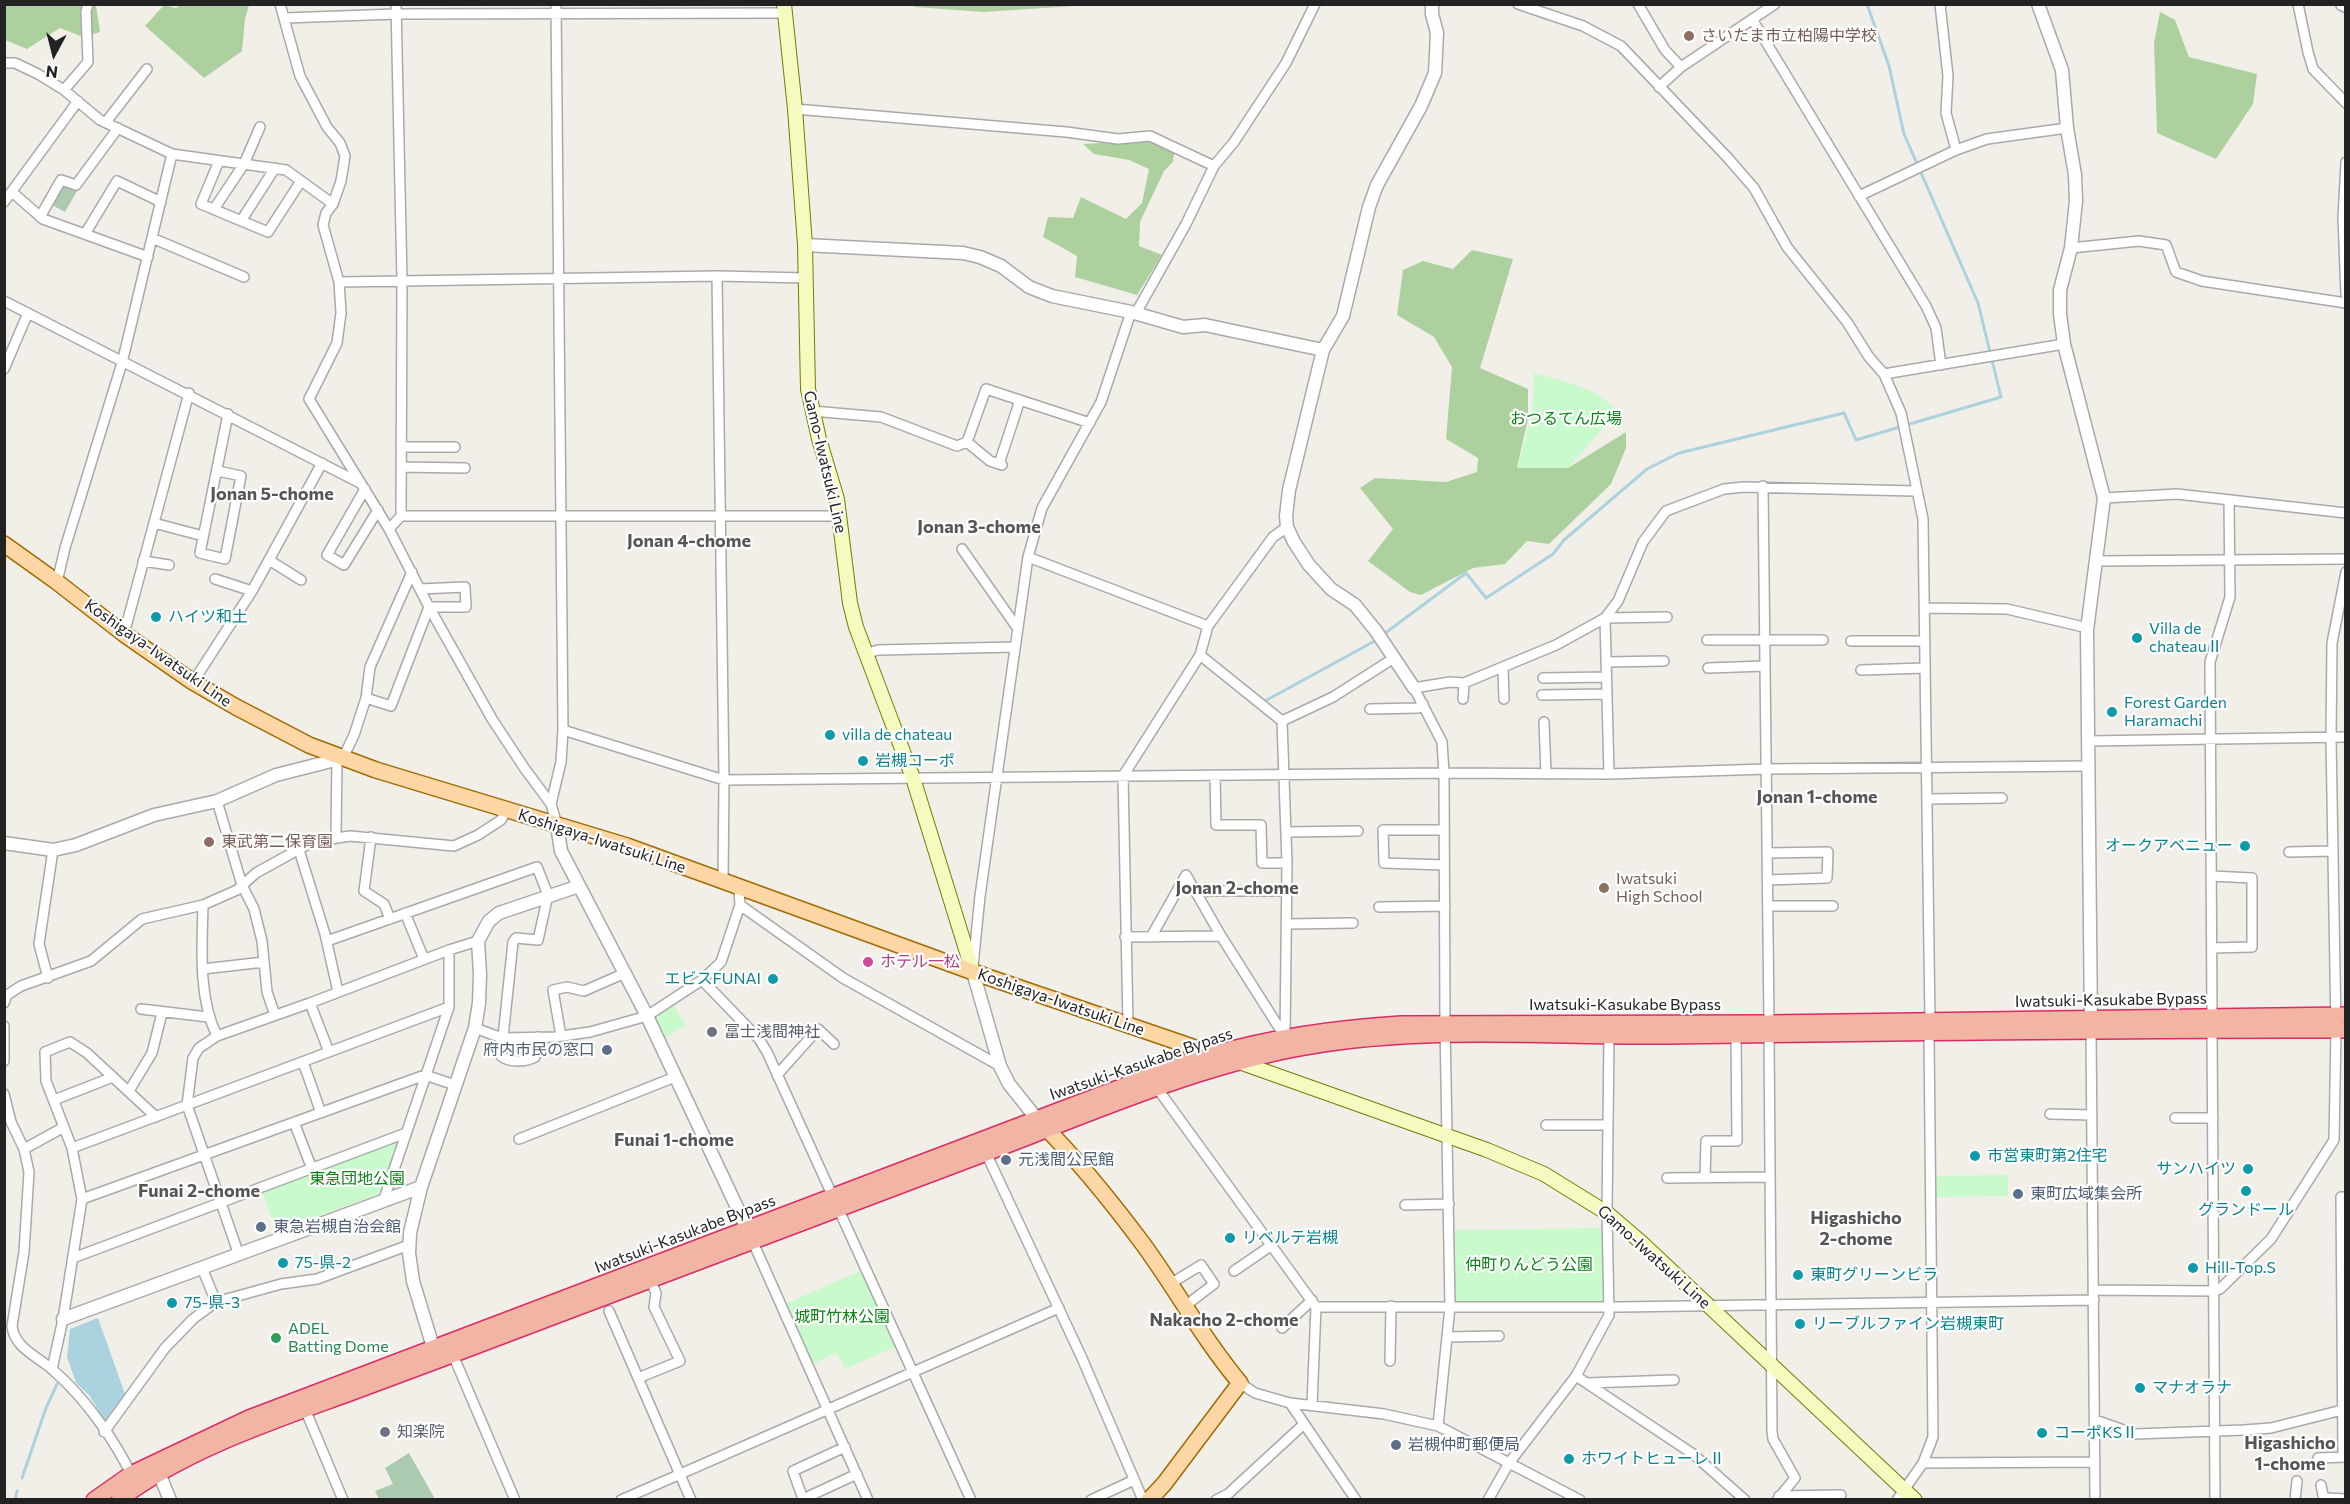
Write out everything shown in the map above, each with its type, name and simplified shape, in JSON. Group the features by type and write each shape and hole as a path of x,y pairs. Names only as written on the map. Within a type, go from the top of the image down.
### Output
{"highway":[{"name":"Iwatsuki-Kasukabe Bypass","path":"836,1203 986,1153 1042,1124 1239,1062 1293,1049 1342,1042 1445,1030 2341,1023"},
{"name":"Iwatsuki-Kasukabe Bypass","path":"94,1500 249,1418 434,1347 836,1203 1042,1124 1214,1054 1286,1037 1346,1027 1609,1036 1736,1035 1769,1029"},
{"name":"Iwatsuki-Kasukabe Bypass","path":"157,1468 252,1429 650,1280 750,1235"},
{"name":"Iwatsuki-Kasukabe Bypass","path":"119,1500 134,1480"}],"main road":[{"name":"Gamo-Iwatsuki Line","path":"784,9 795,109 805,245 806,363 812,411 840,516 850,603 865,654 913,778 973,972"},
{"name":"Koshigaya-Iwatsuki Line","path":"4,544 124,634 193,681 236,707 340,759 627,846 739,889 973,972 1239,1062"},
{"name":"Gamo-Iwatsuki Line","path":"1239,1062 1487,1150 1544,1174 1607,1213 1771,1365 1901,1494 1916,1500"},
{"path":"1042,1124 1099,1187 1143,1244 1223,1362 1240,1383 1164,1484 1149,1500"}],"street":[{"path":"64,90 88,62 86,40 88,4"},
{"path":"280,4 300,76 327,127 340,143 345,156 341,181 323,225 339,282 341,313 337,343 309,399 389,529 429,607 492,719 551,804 561,851 647,1016 750,1235 868,1500"},
{"path":"1042,1124 1010,1084 1000,1066 973,972 980,896 1028,557 1042,508 1101,402 1134,312 1186,224 1214,166 1234,142 1286,63 1315,4"},
{"path":"1432,4 1437,33 1435,73 1421,106 1377,185 1369,207 1343,316 1323,350 1289,490 1287,527 1309,565 1331,589 1355,605 1394,658 1414,688 1442,742 1450,1307 1438,1426"},
{"path":"1518,4 1583,26 1620,46 1727,157 1754,188 1787,247 1847,322 1869,357 1884,374 1901,412 1912,458 1915,491 1923,519 1933,1437 1923,1463 1901,1494"},
{"path":"1638,4 1665,50 1681,67"},
{"path":"1659,87 1681,67 1775,4"},
{"path":"1940,4 1948,76 1946,114 1956,150"},
{"path":"2038,4 2062,70 2067,128 2075,175 2076,201 2071,248 2060,290 2064,344 2104,498 2088,628 2095,1500"},
{"path":"2298,4 2313,69 2346,103"},
{"path":"285,18 396,9 784,9"},
{"path":"389,529 401,516 402,280 396,9"},
{"path":"551,804 561,762 563,730 556,9"},
{"path":"1752,19 1926,306 1936,328 1941,364"},
{"path":"4,63 15,63 64,90 106,123 172,154 286,170 333,204"},
{"path":"106,123 147,69"},
{"path":"4,202 78,101"},
{"path":"795,109 1066,132 1118,139 1150,136 1214,166"},
{"path":"214,209 244,164 260,127"},
{"path":"40,217 62,180 76,185 118,128"},
{"path":"1859,196 1956,150 1987,139 2067,128"},
{"path":"57,582 65,548 122,363 172,154"},
{"path":"219,161 201,204 268,232 301,181"},
{"path":"2346,162 2343,218 2346,295"},
{"path":"241,221 275,168"},
{"path":"85,234 117,181 161,202"},
{"path":"12,192 40,217 148,257"},
{"path":"152,238 244,277"},
{"path":"2071,248 2139,241 2166,244 2176,272 2202,281 2346,303"},
{"path":"805,245 963,253 1000,266 1043,294 1134,312 1183,327 1205,325 1323,350"},
{"path":"339,282 717,276 806,278"},
{"path":"717,276 722,515 723,882"},
{"path":"4,301 122,363 189,393 364,486"},
{"path":"4,369 9,348 28,313"},
{"path":"1884,374 2064,344"},
{"path":"812,411 881,417 957,446 967,442 986,389 1090,423"},
{"path":"124,634 189,393"},
{"path":"967,442 990,460 1002,465 1020,400"},
{"path":"218,471 241,476 225,559 200,554 228,414"},
{"path":"401,447 455,447"},
{"path":"193,681 252,591 322,463"},
{"path":"401,467 465,468"},
{"path":"364,486 327,555 344,565 378,510"},
{"path":"1414,688 1450,682 1464,683 1556,645 1605,618 1618,601 1643,542 1666,511 1724,489 1763,486 1794,490 1915,491"},
{"path":"1763,486 1773,1439 1795,1478 1778,1498"},
{"path":"2104,498 2177,494 2346,513"},
{"path":"2215,1500 2210,662 2230,597 2229,500"},
{"path":"401,516 840,516"},
{"path":"154,523 203,536"},
{"path":"1128,1024 1123,776 1200,654 1208,626 1273,537 1287,527"},
{"path":"962,549 1018,629"},
{"path":"1028,557 1208,626"},
{"path":"2097,561 2346,559"},
{"path":"269,560 301,580"},
{"path":"143,561 169,565"},
{"path":"336,837 340,759 354,735 366,698 370,667 412,572"},
{"path":"1282,1328 1314,1304 1450,1307 1709,1306 1932,1302 2220,1289 2271,1239 2334,1140 2341,1023 2333,884 2332,643 2346,572"},
{"path":"215,579 252,591"},
{"path":"420,589 465,587 466,607 429,607"},
{"path":"366,698 391,706 429,607"},
{"path":"1924,608 2007,609 2088,628"},
{"path":"1605,618 1667,617"},
{"path":"1605,618 1609,774"},
{"path":"1707,640 1823,640"},
{"path":"1851,641 1925,640"},
{"path":"865,654 878,650 1015,647"},
{"path":"1200,654 1282,721 1287,863 1286,1037"},
{"path":"1282,721 1333,697 1394,658"},
{"path":"1606,662 1665,661"},
{"path":"1708,668 1765,666"},
{"path":"1503,668 1504,699"},
{"path":"1862,670 1925,668"},
{"path":"1543,678 1606,677"},
{"path":"1463,699 1464,683"},
{"path":"1542,695 1607,694"},
{"path":"1370,709 1418,708 1423,704"},
{"path":"1544,722 1546,774"},
{"path":"563,730 724,780 1444,773 1609,774 1767,769 1926,770 2089,766"},
{"path":"2089,741 2346,737"},
{"path":"4,843 53,850 76,845 154,815 217,801 276,775 340,759"},
{"path":"1215,775 1216,825 1261,825 1262,863 1287,863"},
{"path":"1927,799 2002,798"},
{"path":"217,801 242,885 254,909 262,941 267,992 275,1015"},
{"path":"4,1003 7,995 14,990 91,961 142,919 203,905 237,890 256,873 312,842 336,837 371,837 454,846 478,835 501,820 507,810"},
{"path":"1444,830 1383,830 1384,863 1444,865"},
{"path":"1286,831 1358,831"},
{"path":"371,837 364,891 384,904 390,918"},
{"path":"48,978 39,944 53,850"},
{"path":"299,850 327,940 338,992"},
{"path":"2289,852 2333,851"},
{"path":"1767,853 1828,852 1827,878 1767,880"},
{"path":"327,940 537,867 548,896 538,940 516,938 513,942 501,1056 504,1059 527,1062 535,1057 538,1037"},
{"path":"1151,937 1186,875 1221,936 1286,1037"},
{"path":"2211,876 2252,878 2252,947 2212,948"},
{"path":"2333,884 2346,884"},
{"path":"434,1347 413,1281 409,1245 413,1214 421,1187 475,1028 479,1003 478,941 489,921 499,913 579,886"},
{"path":"475,1028 502,1038 561,1036 590,1032 647,1016 702,980 721,962 740,905 739,889"},
{"path":"1195,891 1287,891"},
{"path":"203,905 203,969 208,1017 217,1036"},
{"path":"740,905 843,978 1000,1066"},
{"path":"1379,907 1445,906"},
{"path":"1768,906 1833,906"},
{"path":"405,913 424,959"},
{"path":"1286,924 1353,923"},
{"path":"1125,937 1221,936"},
{"path":"239,1255 187,1106 193,1058 199,1048 217,1036 478,941"},
{"path":"384,1199 449,1007 449,950"},
{"path":"203,969 264,962"},
{"path":"561,1036 553,990 567,987 584,991 625,973"},
{"path":"702,980 759,1039 971,1500"},
{"path":"310,1003 329,1052"},
{"path":"72,1148 449,1007"},
{"path":"141,1010 208,1017"},
{"path":"129,1091 152,1053 162,1012"},
{"path":"4,1026 4,1061"},
{"path":"777,1075 818,1029 834,1044"},
{"path":"1706,1178 1706,1141 1737,1141 1736,1035"},
{"path":"1488,1500 1509,1463 1576,1376 1609,1315 1607,1213 1609,1036"},
{"path":"52,1369 63,1319 82,1199 72,1148 46,1081 45,1052 70,1042 87,1053 156,1117"},
{"path":"303,1062 321,1113"},
{"path":"82,1199 425,1075 455,1085"},
{"path":"54,1100 113,1077"},
{"path":"519,1139 675,1077"},
{"path":"1158,1088 1314,1304 1312,1405"},
{"path":"4,1094 11,1122 24,1149 29,1173 26,1229 12,1326 13,1334 17,1342 52,1369 87,1405 134,1480"},
{"path":"2050,1114 2092,1115"},
{"path":"2175,1118 2213,1118"},
{"path":"294,1122 312,1169"},
{"path":"1546,1125 1608,1125"},
{"path":"24,1149 64,1127"},
{"path":"73,1258 406,1134"},
{"path":"986,1153 1059,1308 1143,1500"},
{"path":"2037,1156 2093,1155"},
{"path":"1667,1178 1770,1177"},
{"path":"63,1319 421,1187"},
{"path":"2318,1458 2344,1458 2342,1197 2346,1197"},
{"path":"1406,1205 1449,1204"},
{"path":"104,1431 165,1348 193,1319 216,1302 281,1284 317,1279 409,1245"},
{"path":"1234,1271 1272,1245"},
{"path":"1170,1284 1201,1264 1214,1284 1185,1306"},
{"path":"202,1268 216,1302"},
{"path":"638,1378 680,1361 654,1307 656,1293 650,1280"},
{"path":"1390,1361 1391,1306"},
{"path":"621,1500 1059,1308"},
{"path":"609,1311 691,1500"},
{"path":"1448,1337 1499,1336"},
{"path":"453,1355 515,1500"},
{"path":"1576,1376 1693,1454 1745,1500"},
{"path":"1587,1383 1674,1380"},
{"path":"1240,1383 1255,1393 1290,1403 1384,1414 1438,1426 1580,1500"},
{"path":"1290,1403 1356,1500"},
{"path":"305,1409 343,1500"},
{"path":"2095,1420 2135,1434 2271,1428 2344,1409"},
{"path":"1216,1500 1228,1494 1304,1424"},
{"path":"845,1447 793,1471 803,1499 857,1474"},
{"path":"1923,1463 2095,1462"},
{"path":"157,1468 170,1500"},
{"path":"1091,1500 1134,1480"},
{"path":"2295,1500 2297,1481"},
{"path":"2322,1485 2323,1495 2326,1498 2346,1499"},
{"path":"1778,1498 1841,1495"}],"green space":[{"path":"182,4 249,5 245,19 242,51 204,78 145,26 164,5 176,8"},
{"path":"4,5 96,5 100,32 83,37 60,28 27,49 5,40"},
{"path":"911,5 1090,5 983,12"},
{"path":"2160,12 2175,20 2189,57 2257,74 2253,104 2216,159 2157,133 2154,43"},
{"path":"1151,142 1174,153 1173,162 1164,171 1140,222 1139,246 1162,255 1137,295 1075,277 1077,256 1043,237 1048,217 1073,218 1081,197 1126,219 1142,203 1149,169 1129,160 1094,154 1083,144"},
{"path":"65,184 77,191 65,212 52,205"},
{"path":"1472,250 1513,259 1480,368 1528,389 1528,419 1517,467 1568,468 1626,432 1626,448 1611,484 1549,544 1527,541 1505,564 1473,568 1421,595 1410,592 1368,561 1393,529 1360,488 1375,478 1446,482 1477,472 1478,458 1446,439 1452,367 1434,337 1397,315 1403,270 1423,261 1453,269"},
{"name":"おつるてん広場","path":"1534,373 1568,382 1590,391 1610,403 1618,411 1568,468 1517,468 1532,414"},
{"path":"672,1003 686,1025 665,1038 653,1015"},
{"name":"東急団地公園","path":"395,1142 398,1145 383,1188 376,1195 277,1231 262,1192"},
{"path":"2008,1175 2008,1196 1935,1197 1935,1176"},
{"name":"仲町りんどう公園","path":"1605,1228 1605,1297 1602,1301 1456,1303 1453,1300 1452,1230"},
{"name":"城町竹林公園","path":"860,1271 895,1347 845,1369 837,1353 812,1364 785,1304"},
{"path":"409,1453 435,1499 379,1499 375,1491 393,1484 385,1468"}],"water":[{"path":"98,1318 125,1394 105,1421 89,1395 76,1383 67,1357 70,1329"}],"waterway":[{"path":"1384,634 1466,573 1486,598 1553,554 1564,540 1647,469 1679,453 1844,413 1856,440 2001,397 1978,303 1904,134 1889,66 1867,4"},
{"path":"1265,701 1373,642"},
{"path":"22,1478 46,1408 57,1384"},
{"path":"15,1500 17,1491"}],"place":[{"name":"さいたま市立柏陽中学校","path":"1689,36"},
{"name":"ハイツ和土","path":"156,617"},
{"name":"Villa de chateauⅡ","path":"2137,638"},
{"name":"Forest Garden Haramachi","path":"2112,712"},
{"name":"villa de chateau","path":"830,735"},
{"name":"岩槻コーポ","path":"863,761"},
{"name":"東武第二保育園","path":"209,842"},
{"name":"オークアベニュー","path":"2245,846"},
{"name":"Iwatsuki High School","path":"1604,888"},
{"name":"ホテル一松","path":"868,962"},
{"name":"エビスFUNAI","path":"773,979"},
{"name":"冨士浅間神社","path":"712,1032"},
{"name":"府内市民の窓口","path":"607,1050"},
{"name":"市営東町第2住宅","path":"1975,1156"},
{"name":"元浅間公民館","path":"1006,1160"},
{"name":"サンハイツ","path":"2248,1169"},
{"name":"グランドール","path":"2246,1191"},
{"name":"東町広域集会所","path":"2018,1194"},
{"name":"東急岩槻自治会館","path":"261,1227"},
{"name":"リベルテ岩槻","path":"1230,1238"},
{"name":"75-県-2","path":"283,1263"},
{"name":"Hill-Top.S","path":"2193,1268"},
{"name":"東町グリーンビラ","path":"1798,1275"},
{"name":"75-県-3","path":"172,1303"},
{"name":"リーブルファイン岩槻東町","path":"1800,1324"},
{"name":"ADEL Batting Dome","path":"276,1338"},
{"name":"マナオラナ","path":"2140,1388"},
{"name":"知楽院","path":"385,1432"},
{"name":"コーポKSⅡ","path":"2042,1433"},
{"name":"岩槻仲町郵便局","path":"1396,1445"},
{"name":"ホワイトヒューレⅡ","path":"1569,1459"}],"district":[{"name":"Jonan 5-chome","path":"272,494"},
{"name":"Jonan 3-chome","path":"979,527"},
{"name":"Jonan 4-chome","path":"689,541"},
{"name":"Jonan 1-chome","path":"1817,797"},
{"name":"Jonan 2-chome","path":"1237,888"},
{"name":"Funai 1-chome","path":"674,1140"},
{"name":"Funai 2-chome","path":"199,1191"},
{"name":"Higashicho 2-chome","path":"1856,1228"},
{"name":"Nakacho 2-chome","path":"1224,1320"},
{"name":"Higashicho 1-chome","path":"2290,1453"}]}
